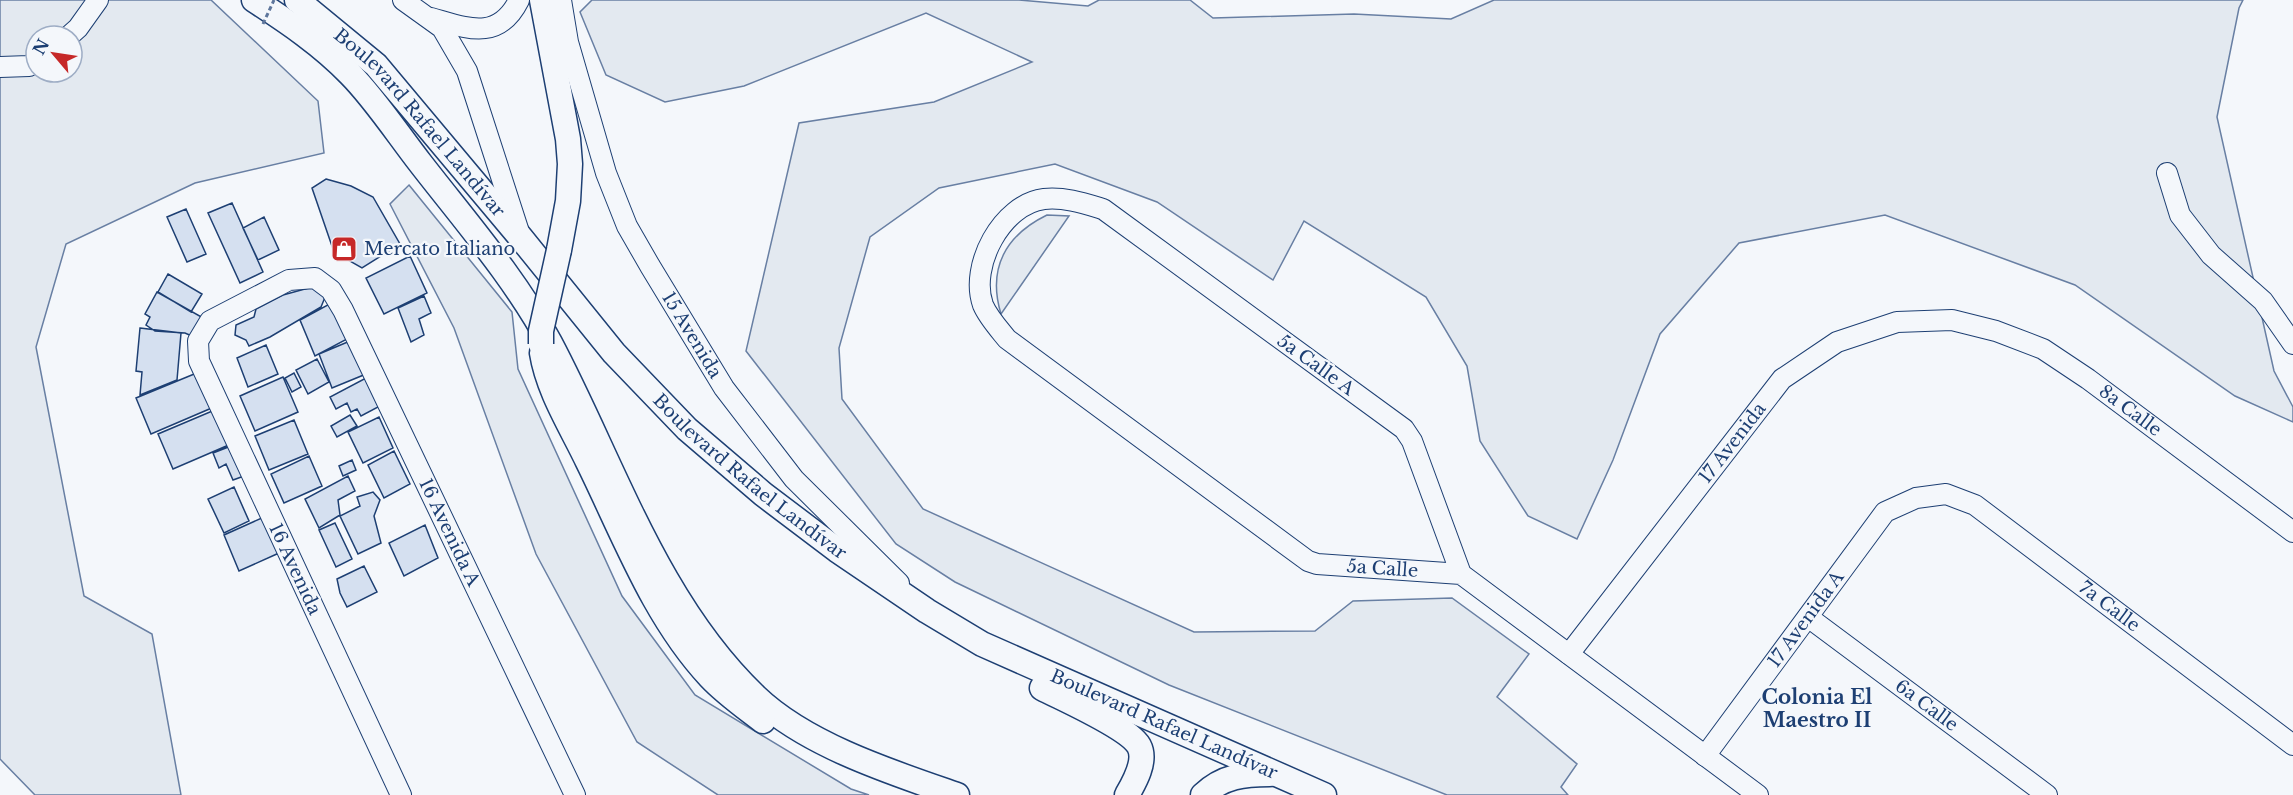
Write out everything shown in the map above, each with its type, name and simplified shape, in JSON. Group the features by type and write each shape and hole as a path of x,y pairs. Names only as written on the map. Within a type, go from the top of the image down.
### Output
{"main road":[{"name":"Boulevard Rafael Landívar","path":"254,0 303,33 351,74 498,261 549,341 632,512 690,620 723,662 758,699 798,728 857,758 951,793"},
{"name":"Boulevard Rafael Landívar","path":"297,0 376,65 614,353 708,449 763,494 837,550 927,611 982,644 1324,795"},
{"path":"542,0 568,139 570,165 568,201 541,331 544,365 559,402 656,602 694,657 720,687 795,745 815,756 860,774 918,791 951,793"},
{"path":"982,644 1020,677 1107,722 1124,732 1139,746 1141,755 1139,770 1127,795"},
{"path":"1203,795 1211,787 1227,778 1245,774 1279,774"}],"street":[{"path":"79,24 98,0"},
{"path":"403,0 464,27 481,29 494,27 505,21 519,0"},
{"name":"15 Avenida","path":"561,0 568,42 606,173 627,226 650,266 724,388 794,479 927,611"},
{"path":"421,9 442,28 467,71 521,238"},
{"path":"0,67 24,66"},
{"path":"2167,173 2180,215 2211,255 2263,301 2293,344"},
{"name":"5a Calle A","path":"1007,339 983,304 980,286 981,266 993,238 1002,225 1015,212 1042,199 1073,200 1103,209 1404,429 1412,441 1461,574"},
{"name":"16 Avenida","path":"315,279 289,280 210,321 198,341 199,362 401,795"},
{"name":"16 Avenida A","path":"315,279 331,290 343,310 575,795"},
{"name":"8a Calle","path":"1952,320 1996,331 2043,349 2293,532"},
{"name":"17 Avenida","path":"1569,654 1782,379 1837,342 1866,331 1897,322 1952,320"},
{"name":"5a Calle","path":"1007,339 1308,561 1317,564 1461,574"},
{"name":"7a Calle","path":"1916,498 1946,494 1975,505 2293,745"},
{"name":"17 Avenida A","path":"1705,756 1885,512 1916,498"},
{"path":"1461,574 1758,795"},
{"name":"6a Calle","path":"1808,616 2047,795"}],"path":[{"path":"263,24 274,0"}],"shaded area":[{"path":"0,0 211,0 318,101 324,153 195,183 66,244 36,347 84,596 152,634 181,795 35,795 0,759"},
{"path":"592,0 1019,0 1088,6 1099,0 1190,0 1213,18 1354,14 1451,19 1494,0 2243,0 2239,8 2217,117 2274,371 2293,407 2293,422 2235,396 2075,285 1885,215 1739,243 1660,334 1613,460 1577,539 1528,516 1480,441 1467,366 1426,297 1304,221 1273,280 1157,202 1055,164 939,188 870,237 839,348 842,399 923,509 1194,632 1315,631 1353,601 1452,598 1529,654 1497,697 1577,764 1561,787 1568,795 1447,795 1169,685 955,582 896,544 746,351 799,123 934,102 1032,62 926,13 744,86 665,102 606,75 580,12"},
{"path":"409,185 512,312 518,369 622,596 695,695 851,789 869,795 718,795 637,742 536,554 454,328 390,204"},
{"path":"1047,215 1069,216 1001,314 997,297 997,282 1003,255 1021,232"}],"building":[{"path":"326,179 351,186 373,197 400,244 362,268 334,252 312,188"},
{"path":"232,203 263,272 240,283 208,213"},
{"path":"186,209 206,254 187,262 167,217"},
{"path":"264,217 279,250 258,260 243,228"},
{"path":"410,256 427,293 384,314 366,278"},
{"path":"168,274 202,294 191,312 158,292"},
{"path":"323,284 328,290 321,307 270,337 249,346 246,340 235,335 236,325 254,317 256,309 283,295"},
{"path":"157,292 205,319 194,337 185,333 155,331 146,325 150,317 145,314"},
{"path":"424,296 431,313 419,319 424,335 411,342 398,308"},
{"path":"335,301 349,338 315,356 300,320"},
{"path":"140,328 181,333 177,380 140,395 142,372 136,371"},
{"path":"350,341 366,374 332,388 319,354"},
{"path":"266,345 278,374 248,387 237,358"},
{"path":"317,359 329,382 308,394 296,370"},
{"path":"199,372 214,407 151,434 136,398"},
{"path":"294,373 301,387 292,392 285,378"},
{"path":"283,377 298,412 255,431 240,396"},
{"path":"366,378 380,406 361,416 357,409 351,412 347,403 336,409 330,397"},
{"path":"217,409 231,444 173,469 158,434"},
{"path":"350,415 357,426 337,437 331,426"},
{"path":"379,417 393,448 363,463 348,432"},
{"path":"294,420 308,454 269,470 255,436"},
{"path":"231,446 244,476 233,480 226,464 219,468 213,453"},
{"path":"394,451 410,484 384,498 368,465"},
{"path":"309,456 322,486 284,503 271,474"},
{"path":"352,460 356,470 343,476 339,466"},
{"path":"348,476 355,491 338,500 340,515 319,528 305,499"},
{"path":"234,487 249,521 224,533 208,499"},
{"path":"373,492 380,500 374,516 381,543 358,554 340,516 360,506 357,497"},
{"path":"264,517 279,553 239,571 224,535"},
{"path":"335,523 352,559 336,567 319,530"},
{"path":"425,525 438,558 404,576 389,543"},
{"path":"364,566 377,592 347,607 340,593 337,579"}],"place":[{"name":"Mercato Italiano","path":"344,249"}],"district":[{"name":"Colonia El Maestro II","path":"1817,708"}]}
